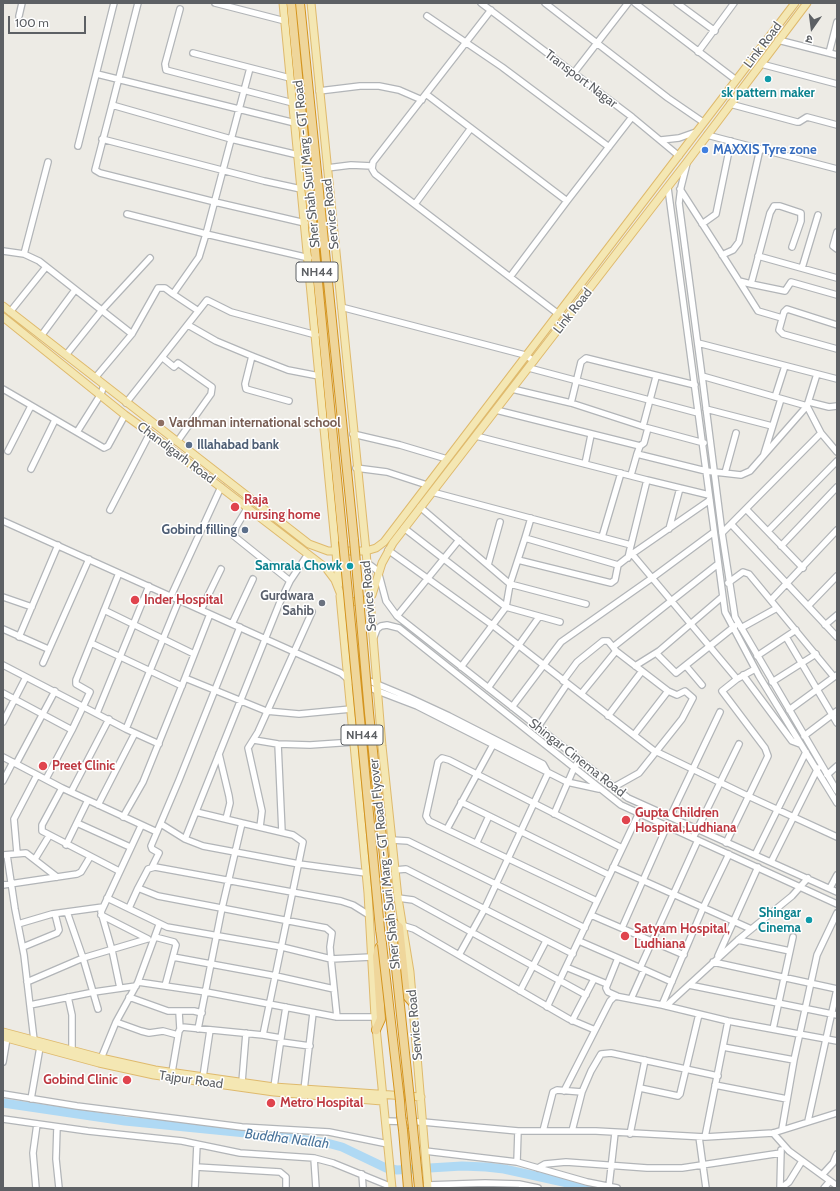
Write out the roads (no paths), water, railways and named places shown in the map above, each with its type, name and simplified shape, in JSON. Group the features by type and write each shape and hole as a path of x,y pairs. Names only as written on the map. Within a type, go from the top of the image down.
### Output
{"highway":[{"name":"Sher Shah Suri Marg - GT Road","path":"291,3 344,541"},
{"name":"Sher Shah Suri Marg - GT Road","path":"300,3 354,540"},
{"name":"Sher Shah Suri Marg - GT Road Flyover","path":"354,540 369,713 419,1188"},
{"name":"Sher Shah Suri Marg - GT Road Flyover","path":"344,541 382,944 408,1188"},
{"path":"391,921 399,927 406,995 412,1002"},
{"path":"376,1030 381,1019 377,956 379,948 382,944"}],"main road":[{"name":"Service Road","path":"283,3 316,335 346,675 351,709 366,873 376,1030 392,1185"},
{"name":"Service Road","path":"311,3 356,468 366,551 368,598 378,688 382,746 401,925 408,965 412,1002 428,1187"},
{"name":"Link Road","path":"336,551 366,551 380,546 795,3"},
{"name":"Link Road","path":"368,598 374,591 378,571 388,550 404,528 668,188 807,3"},
{"name":"Chandigarh Road","path":"3,306 309,544 322,550 336,551"},
{"name":"Chandigarh Road","path":"3,317 101,394 125,415 150,432 308,554 331,574 340,595"},
{"path":"340,595 343,600 351,602 368,598"},
{"name":"Tajpur Road","path":"4,1036 34,1040 72,1050 100,1061 274,1087 382,1098"},
{"name":"Tajpur Road","path":"4,1036 40,1047 154,1075 274,1092 382,1098"},
{"path":"382,1098 421,1097"}],"street":[{"path":"19,16 22,3"},
{"path":"78,146 114,3"},
{"path":"138,3 102,139 95,168 96,171 215,202 305,223"},
{"path":"215,3 285,21"},
{"name":"Transport Nagar","path":"481,3 573,74 632,117 679,156"},
{"path":"545,3 597,44 703,122"},
{"path":"573,74 628,3"},
{"path":"635,3 736,80"},
{"path":"677,3 715,31"},
{"path":"698,52 715,31 734,3"},
{"path":"180,9 165,64 166,70 293,103"},
{"path":"491,10 373,162 372,166 374,174 557,313"},
{"path":"427,16 502,67 609,147"},
{"path":"829,53 837,22"},
{"path":"778,40 837,55"},
{"path":"193,53 290,78"},
{"path":"761,64 837,84"},
{"path":"173,294 199,257 250,68"},
{"path":"97,74 295,123"},
{"path":"319,91 360,86 379,86 399,90 422,100"},
{"path":"426,94 567,200"},
{"path":"730,104 796,122 799,122 807,117 837,125"},
{"path":"112,105 231,139 298,155"},
{"path":"510,277 567,200 632,117"},
{"path":"415,204 471,128"},
{"path":"660,140 679,138 696,132"},
{"path":"707,135 837,169"},
{"path":"102,139 223,171 301,189"},
{"path":"702,224 716,214 731,141"},
{"path":"722,255 732,250 739,242 760,149"},
{"path":"24,254 48,162"},
{"path":"687,162 680,189 680,211 706,409 706,443"},
{"path":"327,168 351,165 372,166"},
{"path":"668,188 698,413 706,443 722,533 728,583 737,626 755,669 806,752 827,775 837,791"},
{"path":"680,189 758,311 782,318"},
{"path":"751,284 770,213 774,206 780,206 801,213 792,246"},
{"path":"128,214 308,258"},
{"path":"802,268 818,215"},
{"path":"837,232 833,246 837,249"},
{"path":"3,251 24,254 46,267 132,334"},
{"path":"758,256 837,278"},
{"path":"66,355 102,310 150,258"},
{"path":"10,312 46,267"},
{"path":"738,281 785,291 790,282 837,295"},
{"path":"95,378 132,334 158,288 165,288 197,310"},
{"path":"41,336 75,290"},
{"path":"126,403 163,358 205,301 209,300 231,312 316,335"},
{"path":"341,307 525,355 534,361"},
{"path":"837,325 787,309 782,318 779,330 780,333 837,349"},
{"path":"188,325 216,341 252,356 288,370 319,376"},
{"path":"698,343 837,379"},
{"path":"252,356 245,384 246,389 289,401"},
{"path":"163,358 174,367 178,363 212,387 210,394 177,442"},
{"path":"570,403 581,362 586,358 695,386"},
{"path":"775,397 785,366"},
{"path":"529,368 698,413"},
{"path":"693,369 701,368"},
{"path":"637,454 711,471 745,474 750,471 808,404 817,374"},
{"path":"702,376 782,399 829,407 837,406"},
{"path":"630,475 640,446 644,443 650,400 656,377"},
{"path":"77,432 101,394 104,385"},
{"path":"3,389 98,445 106,448 125,415"},
{"path":"512,389 570,403 646,427 706,443"},
{"path":"763,456 782,399"},
{"path":"808,404 821,433 836,449"},
{"path":"8,451 31,406"},
{"path":"706,409 772,426"},
{"path":"496,410 591,435 640,446"},
{"path":"30,469 55,420"},
{"path":"110,510 150,432"},
{"path":"725,473 736,433"},
{"path":"722,533 821,433"},
{"path":"353,434 400,445 447,459"},
{"path":"585,464 591,435"},
{"path":"476,436 680,488 709,498"},
{"path":"768,531 837,461"},
{"path":"356,468 386,472 428,485"},
{"path":"711,471 709,498 725,612 737,626 757,656 789,710 804,736 837,803"},
{"path":"602,537 621,473"},
{"path":"630,556 631,545 647,480"},
{"path":"171,596 221,487"},
{"path":"781,546 837,487"},
{"path":"669,529 680,488"},
{"path":"432,492 631,545"},
{"path":"518,560 611,583 615,580 618,565 669,529 709,498"},
{"path":"248,507 236,527 234,536 290,581"},
{"path":"420,507 510,584 586,604"},
{"path":"746,509 802,568"},
{"path":"461,667 506,607 510,584 531,518"},
{"path":"3,521 293,652 346,675 435,710 548,773 600,788"},
{"path":"488,564 500,522"},
{"path":"731,524 837,637"},
{"path":"404,528 506,607 560,622"},
{"path":"771,600 837,530"},
{"path":"512,707 561,642 714,532"},
{"path":"525,538 618,565"},
{"path":"397,616 459,540"},
{"path":"20,636 58,545"},
{"path":"388,550 493,626 608,716 656,751 776,810 837,837"},
{"path":"185,838 265,639 290,581 308,554"},
{"path":"630,556 652,578 737,679"},
{"path":"43,663 89,559"},
{"path":"366,562 378,571"},
{"path":"581,694 615,649 671,601 718,564"},
{"path":"201,610 221,569"},
{"name":"Shingar Cinema Road","path":"378,571 386,601 397,616 628,798 837,892"},
{"path":"728,583 743,572 747,573 836,676 818,691 789,710"},
{"path":"46,779 90,692 88,689 77,685 76,682 119,573"},
{"path":"808,606 837,576"},
{"path":"232,624 253,580"},
{"path":"97,713 149,586"},
{"path":"3,597 32,607"},
{"path":"636,666 656,653 722,597"},
{"path":"126,729 179,600"},
{"path":"656,653 674,673 686,666 709,646 737,626 776,608"},
{"path":"104,610 134,623 194,654"},
{"path":"260,827 262,811 248,749 254,740 312,612"},
{"path":"123,817 132,799 140,788 159,744 210,614"},
{"path":"826,625 837,615"},
{"path":"488,688 539,616"},
{"name":"Shingar Cinema Road","path":"373,639 377,629 381,626 387,625 399,628 621,805 837,904"},
{"path":"129,908 148,869 152,867 159,854 151,847 240,628"},
{"path":"3,629 48,650"},
{"path":"757,656 796,630"},
{"path":"786,637 837,723"},
{"path":"538,727 577,662 603,641 608,641 615,649 668,691 676,695 685,691 693,698 682,719 635,776 614,787"},
{"path":"91,643 182,686"},
{"path":"772,682 816,654"},
{"path":"3,665 126,729 159,744"},
{"path":"686,666 702,684"},
{"path":"726,843 764,766 768,754 722,691 743,675 755,669"},
{"path":"608,716 642,671"},
{"path":"743,675 792,741 801,744"},
{"path":"3,722 26,677"},
{"path":"185,678 266,711 299,714 351,709"},
{"path":"3,781 55,691"},
{"path":"634,735 668,691"},
{"path":"3,693 72,730"},
{"path":"804,736 837,711"},
{"path":"670,817 720,712"},
{"path":"71,792 109,719"},
{"path":"98,804 135,733"},
{"path":"254,740 278,744 310,745 354,742"},
{"path":"448,829 476,774 495,743"},
{"path":"278,744 282,832"},
{"path":"632,999 653,940 674,894 695,839 697,829 739,744"},
{"path":"755,855 806,752"},
{"path":"219,754 230,803 226,819"},
{"path":"3,757 62,788 141,826 157,832"},
{"path":"597,901 477,842 429,821 426,816 438,762 439,760 445,759 622,848"},
{"path":"554,814 574,768 580,760"},
{"path":"827,775 837,766"},
{"path":"771,862 792,817 819,767"},
{"path":"459,955 497,884 548,773"},
{"path":"17,853 14,820 37,775"},
{"path":"62,788 42,825 42,831 49,836 119,871"},
{"path":"66,844 88,800"},
{"path":"461,802 609,875"},
{"path":"196,812 282,832 299,837 303,842 263,1035"},
{"path":"547,1007 639,813"},
{"path":"477,842 489,816"},
{"path":"77,823 130,847"},
{"path":"198,1029 222,908 242,823"},
{"path":"161,824 185,838 203,846 299,864 366,873"},
{"path":"120,988 112,950 101,915 119,871 141,826"},
{"path":"622,928 667,826"},
{"path":"35,859 49,836"},
{"path":"392,840 408,842 585,928"},
{"path":"34,1040 23,947 12,884 5,855 26,852 57,877"},
{"path":"664,1005 703,908 729,854"},
{"path":"3,885 77,874 81,872 90,857"},
{"path":"152,867 348,903 369,915"},
{"path":"613,867 752,929"},
{"path":"715,961 758,867"},
{"path":"395,870 406,869 573,954"},
{"path":"830,888 837,875"},
{"path":"664,1005 689,985 738,940 802,887 808,878"},
{"path":"138,888 158,896 287,920 326,928 331,931 331,959 338,1018"},
{"path":"107,898 167,928 282,947 331,959 371,957"},
{"path":"398,898 413,900 586,995"},
{"path":"18,924 55,914 103,907"},
{"path":"67,912 84,958 98,1009"},
{"path":"782,1129 799,1034 817,955 837,913"},
{"path":"23,947 57,933 58,928 55,914"},
{"path":"101,915 147,939 176,944 165,986"},
{"path":"591,915 653,940 684,955"},
{"path":"100,1061 116,1022 137,984 159,924"},
{"path":"401,925 414,929 572,1021 595,1030"},
{"path":"773,1029 793,937"},
{"path":"27,982 84,958 147,939"},
{"path":"738,940 790,951"},
{"path":"520,991 546,941"},
{"path":"579,941 672,982"},
{"path":"173,957 276,976 334,989"},
{"path":"618,958 607,984 607,991 617,996 664,1005 728,1021 837,1041"},
{"path":"715,961 837,989 808,1121"},
{"path":"566,967 607,984"},
{"path":"572,1021 594,979"},
{"path":"30,1005 137,984 165,986 206,992 338,1018 375,1017"},
{"path":"689,985 837,1015"},
{"path":"564,1090 611,999 617,996"},
{"path":"68,997 72,1015 72,1050"},
{"path":"129,998 165,1010 202,1013"},
{"path":"274,1087 286,1007"},
{"path":"172,1072 179,1032 179,1012"},
{"path":"304,1090 313,1013"},
{"path":"640,1088 678,1096 681,1092 699,1014"},
{"path":"706,1137 728,1021"},
{"path":"116,1022 149,1033 163,1031 179,1032 198,1029 263,1035 310,1046"},
{"path":"203,1077 210,1030"},
{"path":"242,1082 246,1033"},
{"path":"3,1062 4,1036"},
{"path":"30,1099 40,1047"},
{"path":"723,1047 794,1060"},
{"path":"572,1131 582,1092 591,1071 601,1054 611,1053 718,1076"},
{"path":"630,1134 646,1060"},
{"path":"715,1085 787,1099"},
{"path":"543,1130 554,1090 582,1092"},
{"path":"3,1094 30,1099 242,1127 330,1132 388,1144"},
{"path":"385,1121 423,1122 518,1131 543,1130 615,1132 706,1137 774,1133 782,1129 837,1112"},
{"path":"3,1119 197,1144 240,1153 314,1158 333,1163 392,1185"},
{"path":"36,1188 33,1153 37,1124"},
{"path":"57,1127 56,1160 59,1188"},
{"path":"517,1162 518,1131"},
{"path":"609,1186 615,1132"},
{"path":"774,1133 782,1144 802,1162 837,1186"},
{"path":"699,1136 706,1188"},
{"path":"195,1188 197,1144"},
{"path":"781,1188 780,1153 782,1144"},
{"path":"425,1153 517,1162 577,1180 618,1188"},
{"path":"538,1168 545,1164 559,1162 664,1168 703,1165 780,1153"},
{"path":"822,1175 833,1163 837,1154"},
{"path":"314,1158 316,1188"},
{"path":"781,1188 789,1182 802,1162"},
{"path":"196,1167 280,1172 286,1177 286,1188"},
{"path":"362,1174 362,1188"},
{"path":"824,1188 830,1181"},
{"path":"428,1187 519,1186 538,1188"}],"waterway":[{"name":"Buddha Nallah","path":"3,1103 125,1121 286,1137 327,1143 342,1147 386,1168 397,1170 462,1166 486,1167 504,1169 590,1188"}],"place":[{"name":"sk pattern maker","path":"768,79"},
{"name":"MAXXIS Tyre zone","path":"705,150"},
{"name":"Vardhman international school","path":"161,423"},
{"name":"Illahabad bank","path":"189,445"},
{"name":"Raja nursing home","path":"235,507"},
{"name":"Gobind filling","path":"245,530"},
{"name":"Samrala Chowk","path":"350,566"},
{"name":"Inder Hospital","path":"135,600"},
{"name":"Gurdwara Sahib","path":"322,603"},
{"name":"Preet Clinic","path":"43,766"},
{"name":"Gupta Children Hospital,Ludhiana","path":"626,820"},
{"name":"Shingar Cinema","path":"809,920"},
{"name":"Satyam Hospital, Ludhiana","path":"625,936"},
{"name":"Gobind Clinic","path":"127,1080"},
{"name":"Metro Hospital","path":"271,1103"}]}
